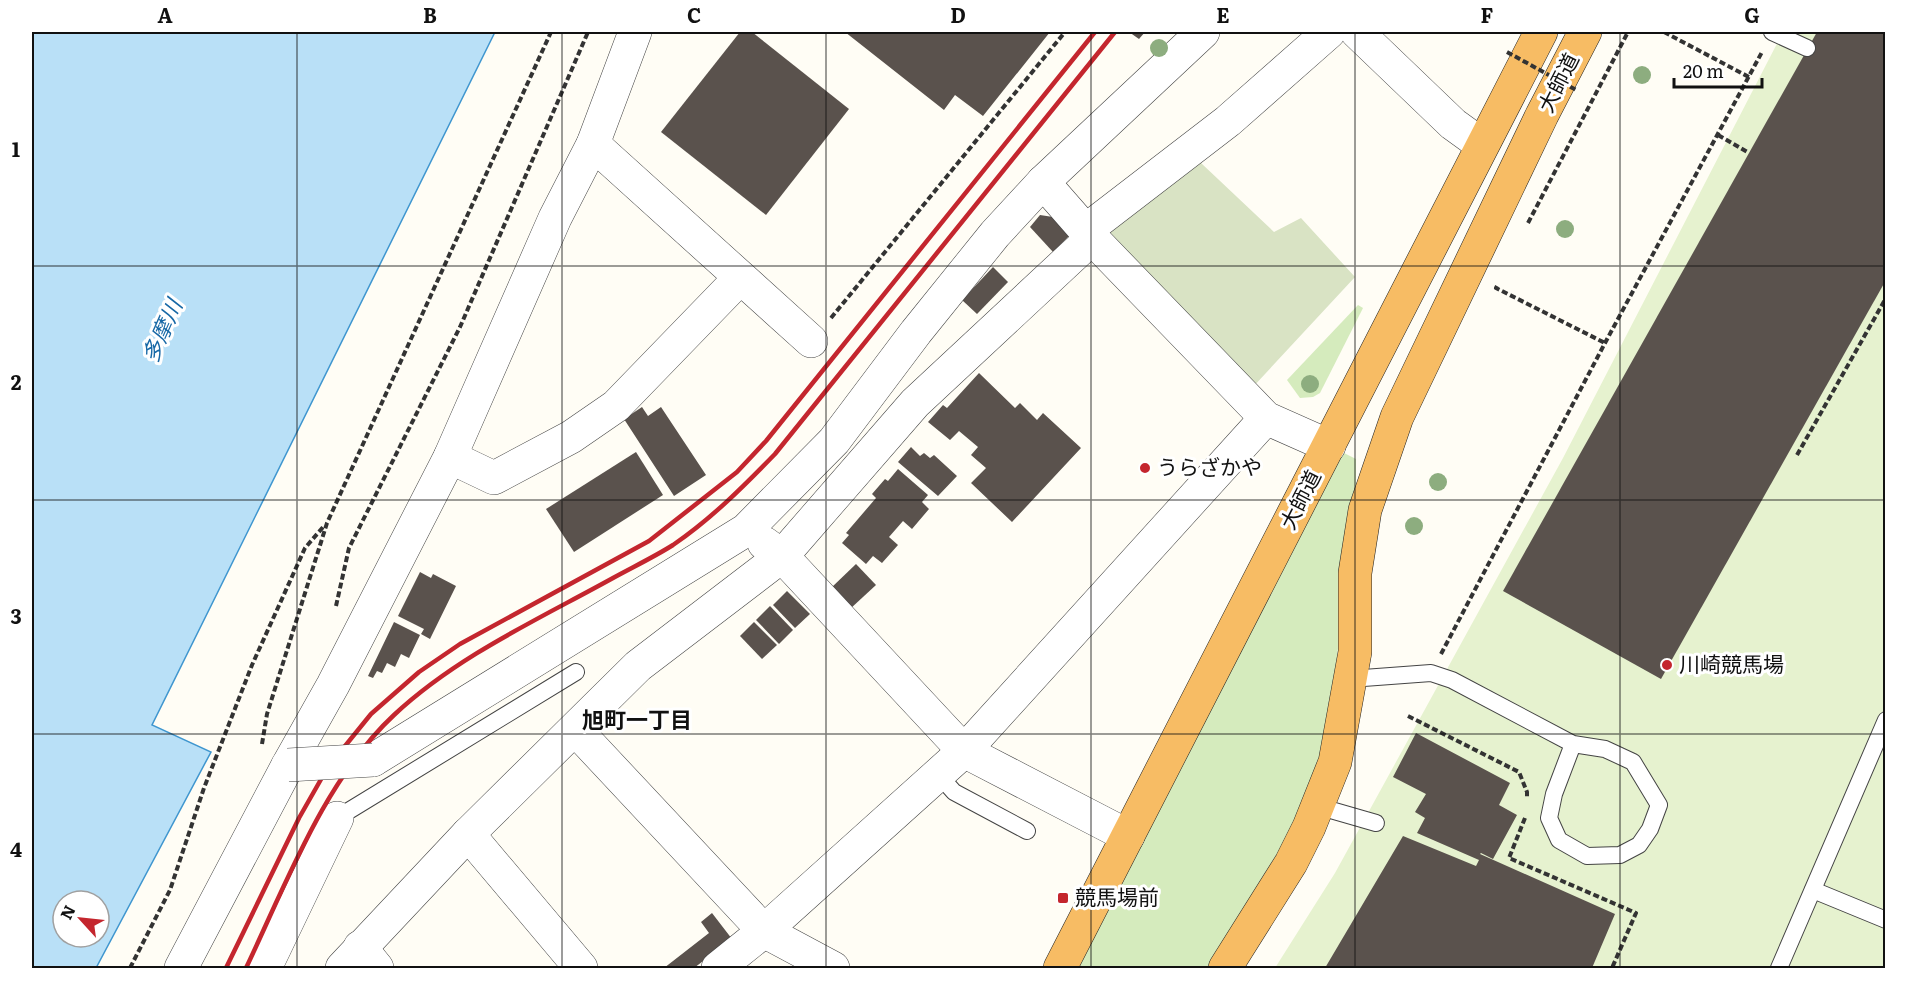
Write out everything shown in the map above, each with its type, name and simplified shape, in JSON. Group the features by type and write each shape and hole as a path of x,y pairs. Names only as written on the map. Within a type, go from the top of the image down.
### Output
{"highway":[{"name":"大師道","path":"1060,969 1541,32"},
{"name":"大師道","path":"1225,969 1291,863 1309,827 1335,762 1355,652 1354,573 1365,510 1397,417 1585,32"}],"street":[{"path":"181,969 274,759 333,685 450,457 555,218 594,144 635,32"},
{"path":"274,759 373,760 746,530 834,441 916,332 995,234 1043,182 1203,32"},
{"path":"360,961 468,834 638,666 782,556 915,403 1088,234 1228,121 1329,32"},
{"path":"1358,32 1453,124 1482,144"},
{"path":"594,144 811,341"},
{"path":"1043,182 1088,234 1266,418 1329,446"},
{"path":"450,457 494,478 571,437 616,406 740,278"},
{"path":"718,969 764,931 964,751 1266,418"},
{"path":"746,530 782,556 964,751 1128,836"},
{"path":"575,729 764,931 833,969"},
{"path":"265,969 337,818"},
{"path":"468,834 581,969"}],"lane":[{"path":"1773,32 1807,48"},
{"path":"337,818 576,672"},
{"path":"1350,680 1431,674 1452,680 1573,744 1605,749 1633,762 1659,805 1650,829 1639,845 1620,855 1587,856 1559,840 1549,818 1554,795 1573,744"},
{"path":"1779,969 1886,720"},
{"path":"938,774 954,792 1027,831"},
{"path":"1317,806 1376,823"},
{"path":"1813,890 1886,920"}],"path":[{"path":"274,759 267,714 327,523 550,32"},
{"path":"336,606 349,548 460,327 588,32"},
{"path":"811,341 1065,32"},
{"path":"1528,224 1628,32"},
{"path":"1664,32 1749,77"},
{"path":"1431,674 1605,343 1773,32"},
{"path":"1507,52 1578,91"},
{"path":"1718,135 1749,153"},
{"path":"1501,277 1496,288 1605,343"},
{"path":"1797,455 1886,298"},
{"path":"129,969 170,890 204,788 252,665 305,548 327,523"}],"green space":[{"name":"川崎競馬場","path":"1783,32 1885,32 1885,968 1275,968 1335,873 1563,458"},
{"path":"1201,163 1274,232 1301,218 1355,277 1252,388 1108,232"},
{"path":"1358,305 1363,308 1320,393 1313,397 1300,398 1287,380"},
{"path":"1340,451 1356,459 1356,483 1339,569 1339,639 1333,696 1323,746 1304,803 1278,852 1207,968 1075,968"}],"water":[{"name":"多摩川","path":"32,32 495,32 152,725 211,752 111,940 111,889 51,889 51,949 106,949 96,968 32,968"}],"building":[{"path":"740,32 752,32 849,109 766,215 661,132"},
{"path":"845,32 1050,32 983,116 955,95 944,110"},
{"path":"1129,32 1145,32 1139,39"},
{"path":"1817,32 1886,32 1886,280 1661,679 1503,591"},
{"path":"1040,215 1053,217 1069,236 1053,252 1030,227"},
{"path":"993,267 1008,282 977,314 962,300"},
{"path":"979,373 1015,408 1020,403 1037,420 1043,413 1081,448 1012,522 971,483 986,468 971,455 978,447 959,431 950,440 928,422 943,405 947,408"},
{"path":"642,407 648,416 661,407 706,475 674,496 624,419"},
{"path":"911,447 920,456 924,453 930,458 934,455 957,476 938,496 898,462"},
{"path":"636,452 663,495 574,552 546,509"},
{"path":"898,469 928,495 922,502 929,509 912,529 903,521 889,537 898,545 882,563 873,556 866,564 842,543 849,535 846,533 876,498 872,494 885,479 888,481"},
{"path":"856,564 876,585 850,609 831,588"},
{"path":"420,572 431,578 433,574 456,586 430,639 421,634 424,629 398,616"},
{"path":"787,591 810,614 795,628 773,605"},
{"path":"770,606 793,630 779,644 756,620"},
{"path":"394,622 420,635 409,658 401,654 395,667 387,663 382,673 377,671 373,678 368,676"},
{"path":"754,622 777,645 762,659 740,636"},
{"path":"1416,733 1510,783 1499,805 1517,815 1493,859 1480,854 1615,914 1592,968 1325,968 1403,836 1476,866 1479,860 1417,833 1425,818 1415,812 1426,794 1393,777"},
{"path":"712,913 732,939 694,968 664,968 709,933 701,922"}],"railway":[{"path":"226,968 299,818 328,767 371,714 419,672 460,644 649,541 737,472 766,441 1095,32"},
{"path":"246,968 309,834 327,801 369,741 394,715 444,674 499,640 673,545 739,490 775,454 1115,32"}],"place":[{"name":"うらざかや","path":"1145,468"},
{"name":"川崎競馬場","path":"1667,665"},
{"name":"競馬場前","path":"1063,898"}],"district":[{"name":"旭町一丁目","path":"637,720"}]}
